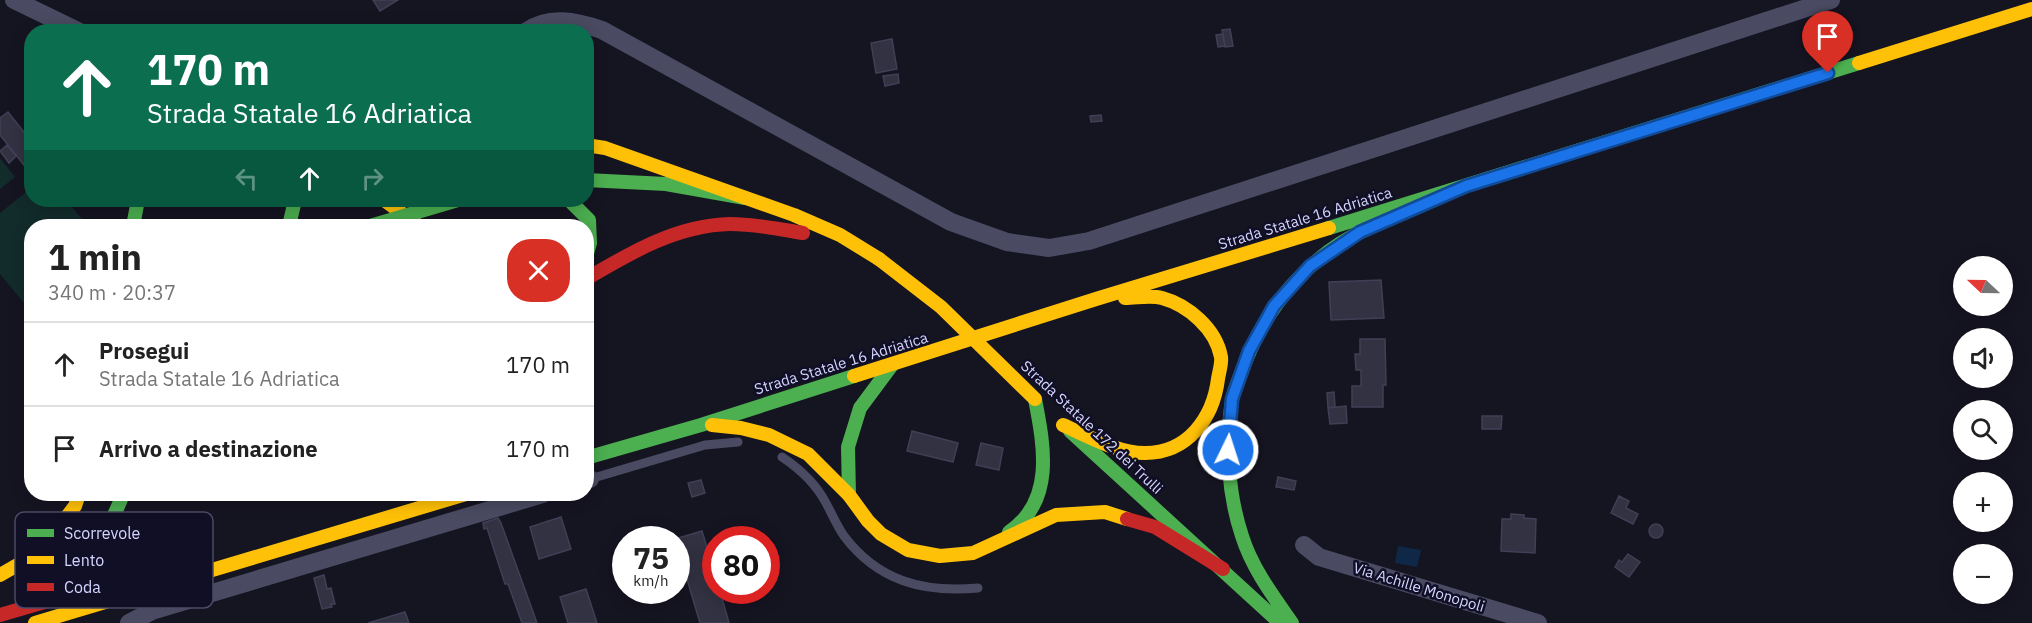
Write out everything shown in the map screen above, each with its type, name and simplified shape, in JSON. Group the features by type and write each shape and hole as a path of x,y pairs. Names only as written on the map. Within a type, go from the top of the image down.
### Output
{"main road":[{"name":"Strada Statale 16 Adriatica","path":"594,456 701,425 1096,299 2032,9"},
{"path":"594,146 605,148 794,215 840,235 879,259"},
{"path":"594,180 666,184 745,198"},
{"path":"1292,623 1265,585 1242,537 1231,490 1228,450 1232,399 1249,351 1274,306 1310,266 1360,232 1466,186"},
{"path":"395,207 410,219"},
{"path":"394,219 434,207"},
{"path":"576,207 588,219"},
{"path":"594,274 622,257 675,234 727,224 803,233 879,259"},
{"name":"Strada Statale 16 Adriatica","path":"594,442 728,402 1260,234"},
{"name":"Strada Statale 172 dei Trulli","path":"879,259 940,306 1056,419 1280,623"},
{"path":"1056,419 1113,445 1145,454 1177,447 1203,426 1218,396 1221,358 1209,329 1187,310 1160,297 1096,299"},
{"path":"849,495 848,447 860,408 892,365"},
{"path":"999,541 1027,518 1040,491 1044,449 1035,399"},
{"path":"701,425 741,428 769,435 808,454 849,495 868,521 881,534 908,550 940,556 973,553 1056,515 1105,512 1155,527 1223,569"},
{"path":"213,570 443,501"},
{"path":"0,575 15,566"},
{"path":"0,604 15,597"},
{"path":"0,615 23,608"},
{"path":"35,623 85,608"}],"street":[{"path":"14,0 64,24"},
{"path":"594,27 951,222 1007,242 1049,248 1089,241 1832,0"},
{"path":"542,24 553,21 585,24"},
{"path":"213,593 520,501"},
{"name":"Via Achille Monopoli","path":"1304,545 1319,557 1538,623"},
{"path":"129,623 162,608"}],"lane":[{"path":"594,478 705,445 739,442 750,444"},
{"path":"769,451 806,476 824,500 843,535 868,562 893,578 928,589 978,588"}],"green space":[{"path":"0,158 15,177 0,189"},
{"path":"24,194 24,207 72,207 82,219 24,219 24,303 0,274 0,213"}],"water":[{"path":"1398,546 1421,550 1417,567 1395,563"}],"building":[{"path":"373,0 398,0 380,11"},
{"path":"1230,29 1233,46 1225,47 1222,30"},
{"path":"1223,34 1225,46 1218,47 1216,35"},
{"path":"892,39 897,69 876,73 871,43"},
{"path":"898,74 899,83 885,86 883,76"},
{"path":"8,112 24,132 24,165 0,135 0,118"},
{"path":"1101,115 1102,121 1091,122 1090,116"},
{"path":"7,145 16,156 9,163 0,151"},
{"path":"1381,280 1384,318 1331,320 1329,282"},
{"path":"1360,339 1385,339 1386,385 1383,385 1383,407 1352,407 1352,386 1361,386 1361,370 1356,370 1355,354 1360,354"},
{"path":"1334,392 1335,407 1328,408 1327,393"},
{"path":"1346,406 1347,423 1330,424 1328,408"},
{"path":"1482,416 1502,416 1501,429 1482,429"},
{"path":"912,431 958,443 953,462 907,451"},
{"path":"981,443 1003,448 999,470 976,465"},
{"path":"1278,477 1296,481 1294,490 1276,487"},
{"path":"701,480 705,493 692,497 688,483"},
{"path":"1619,496 1629,501 1626,508 1638,514 1633,524 1611,513"},
{"path":"1511,514 1536,519 1535,553 1501,551 1502,519 1511,519"},
{"path":"561,517 571,549 539,559 530,527"},
{"path":"498,518 537,623 522,623 508,584 505,584 487,528 484,529 483,523"},
{"path":"1653,524 1659,524 1663,531 1659,538 1653,538 1649,534 1649,528"},
{"path":"702,531 702,604 724,604 729,623 700,623 690,589 690,535"},
{"path":"1628,554 1640,562 1629,577 1615,567 1619,560 1622,562"},
{"path":"324,575 327,589 331,588 335,604 322,609 314,578"},
{"path":"586,589 597,623 568,623 560,597"},
{"path":"405,612 409,623 368,623"}],"traffic: fast":[{"path":"1329,228 1859,63"},
{"path":"594,180 666,184 745,198"},
{"path":"134,219 137,207"},
{"path":"291,219 293,207"},
{"path":"394,219 434,207"},
{"path":"576,207 588,219"},
{"path":"1292,623 1257,570 1246,548 1237,520 1228,452 1233,397 1251,348 1263,326 1291,286 1327,253 1347,239 1369,228"},
{"path":"849,495 848,447 860,408 892,365"},
{"path":"594,456 701,425 854,376"},
{"path":"1009,532 1024,519 1034,505 1040,489 1043,454 1035,399"},
{"path":"1070,431 1280,623"},
{"path":"116,512 120,501"}],"traffic: slow":[{"path":"1859,63 2032,9"},
{"path":"594,146 605,148 794,215 840,235 879,259"},
{"path":"393,207 410,219"},
{"path":"854,376 1329,228"},
{"path":"879,259 941,307 1035,399"},
{"path":"1063,425 1103,443 1124,450 1145,453 1174,447 1186,440 1196,431 1211,407 1221,360 1218,347 1207,328 1191,312 1172,301 1153,297 1125,298"},
{"path":"712,425 741,428 769,435 808,454 849,495 868,521 881,534 908,550 940,556 973,553 1056,515 1105,512 1127,519"},
{"path":"70,512 77,501"},
{"path":"213,570 443,501"},
{"path":"0,575 15,566"},
{"path":"35,623 85,608"}],"traffic: jam":[{"path":"594,275 637,250 691,229 739,224 803,233"},
{"path":"1127,519 1155,527 1223,569"},
{"path":"0,615 24,608"}],"route":[{"path":"1228,450 1232,399 1249,351 1274,306 1310,266 1360,232 1466,186 1828,73"}]}
